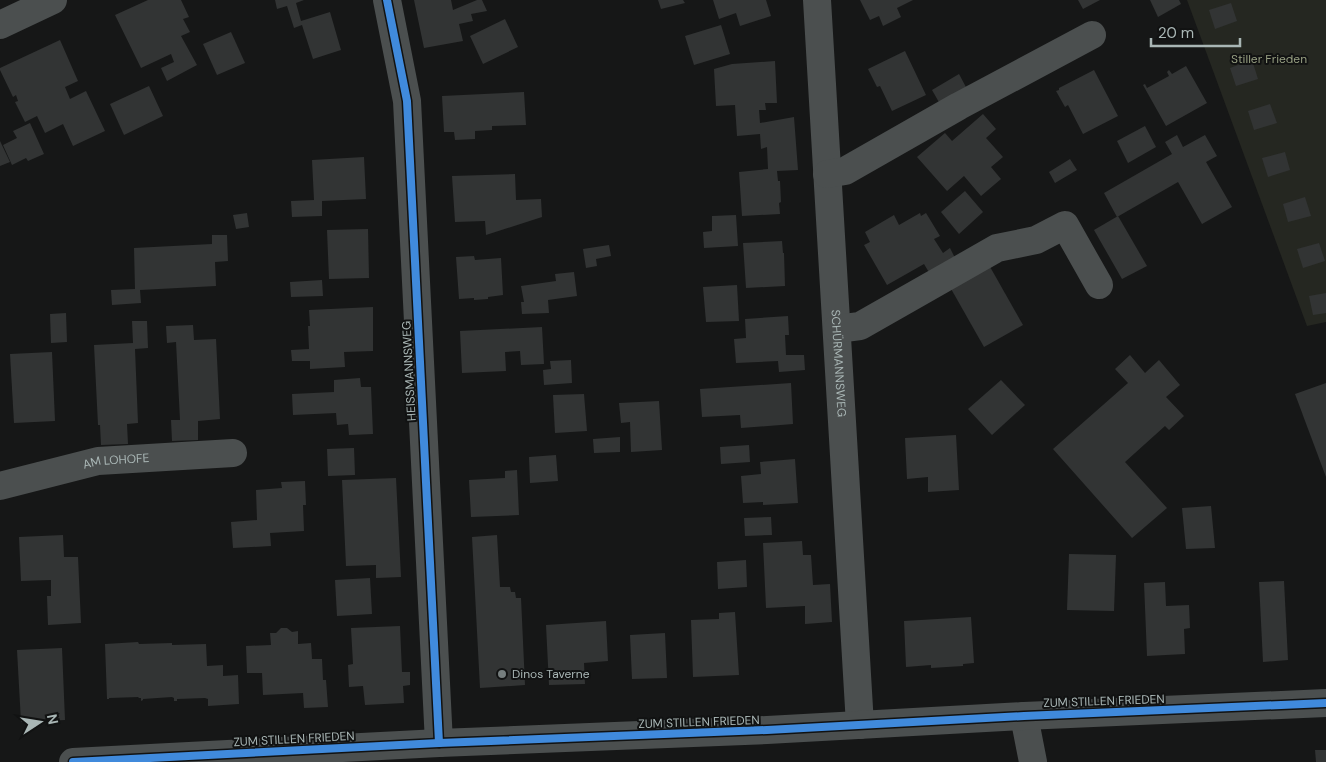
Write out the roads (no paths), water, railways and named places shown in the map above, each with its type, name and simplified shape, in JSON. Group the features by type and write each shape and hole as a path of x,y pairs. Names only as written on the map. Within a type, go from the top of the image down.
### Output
{"street":[{"path":"0,25 54,0"},
{"name":"HEISSMANNSWEG","path":"387,0 407,101 439,743"},
{"name":"SCHÜRMANNSWEG","path":"817,0 860,725"},
{"path":"827,174 845,171 959,106 1092,35"},
{"path":"837,329 860,326 997,248 1036,240 1065,225 1100,285"},
{"name":"AM LOHOFE","path":"0,486 98,461 233,453"},
{"name":"ZUM STILLEN FRIEDEN","path":"73,762 439,743 536,751 860,725 1326,703"},
{"path":"1024,716 1033,762"}],"place":[{"name":"Dinos Taverne","path":"502,674"}],"park label":[{"name":"Stiller Frieden","path":"1269,59"}]}
